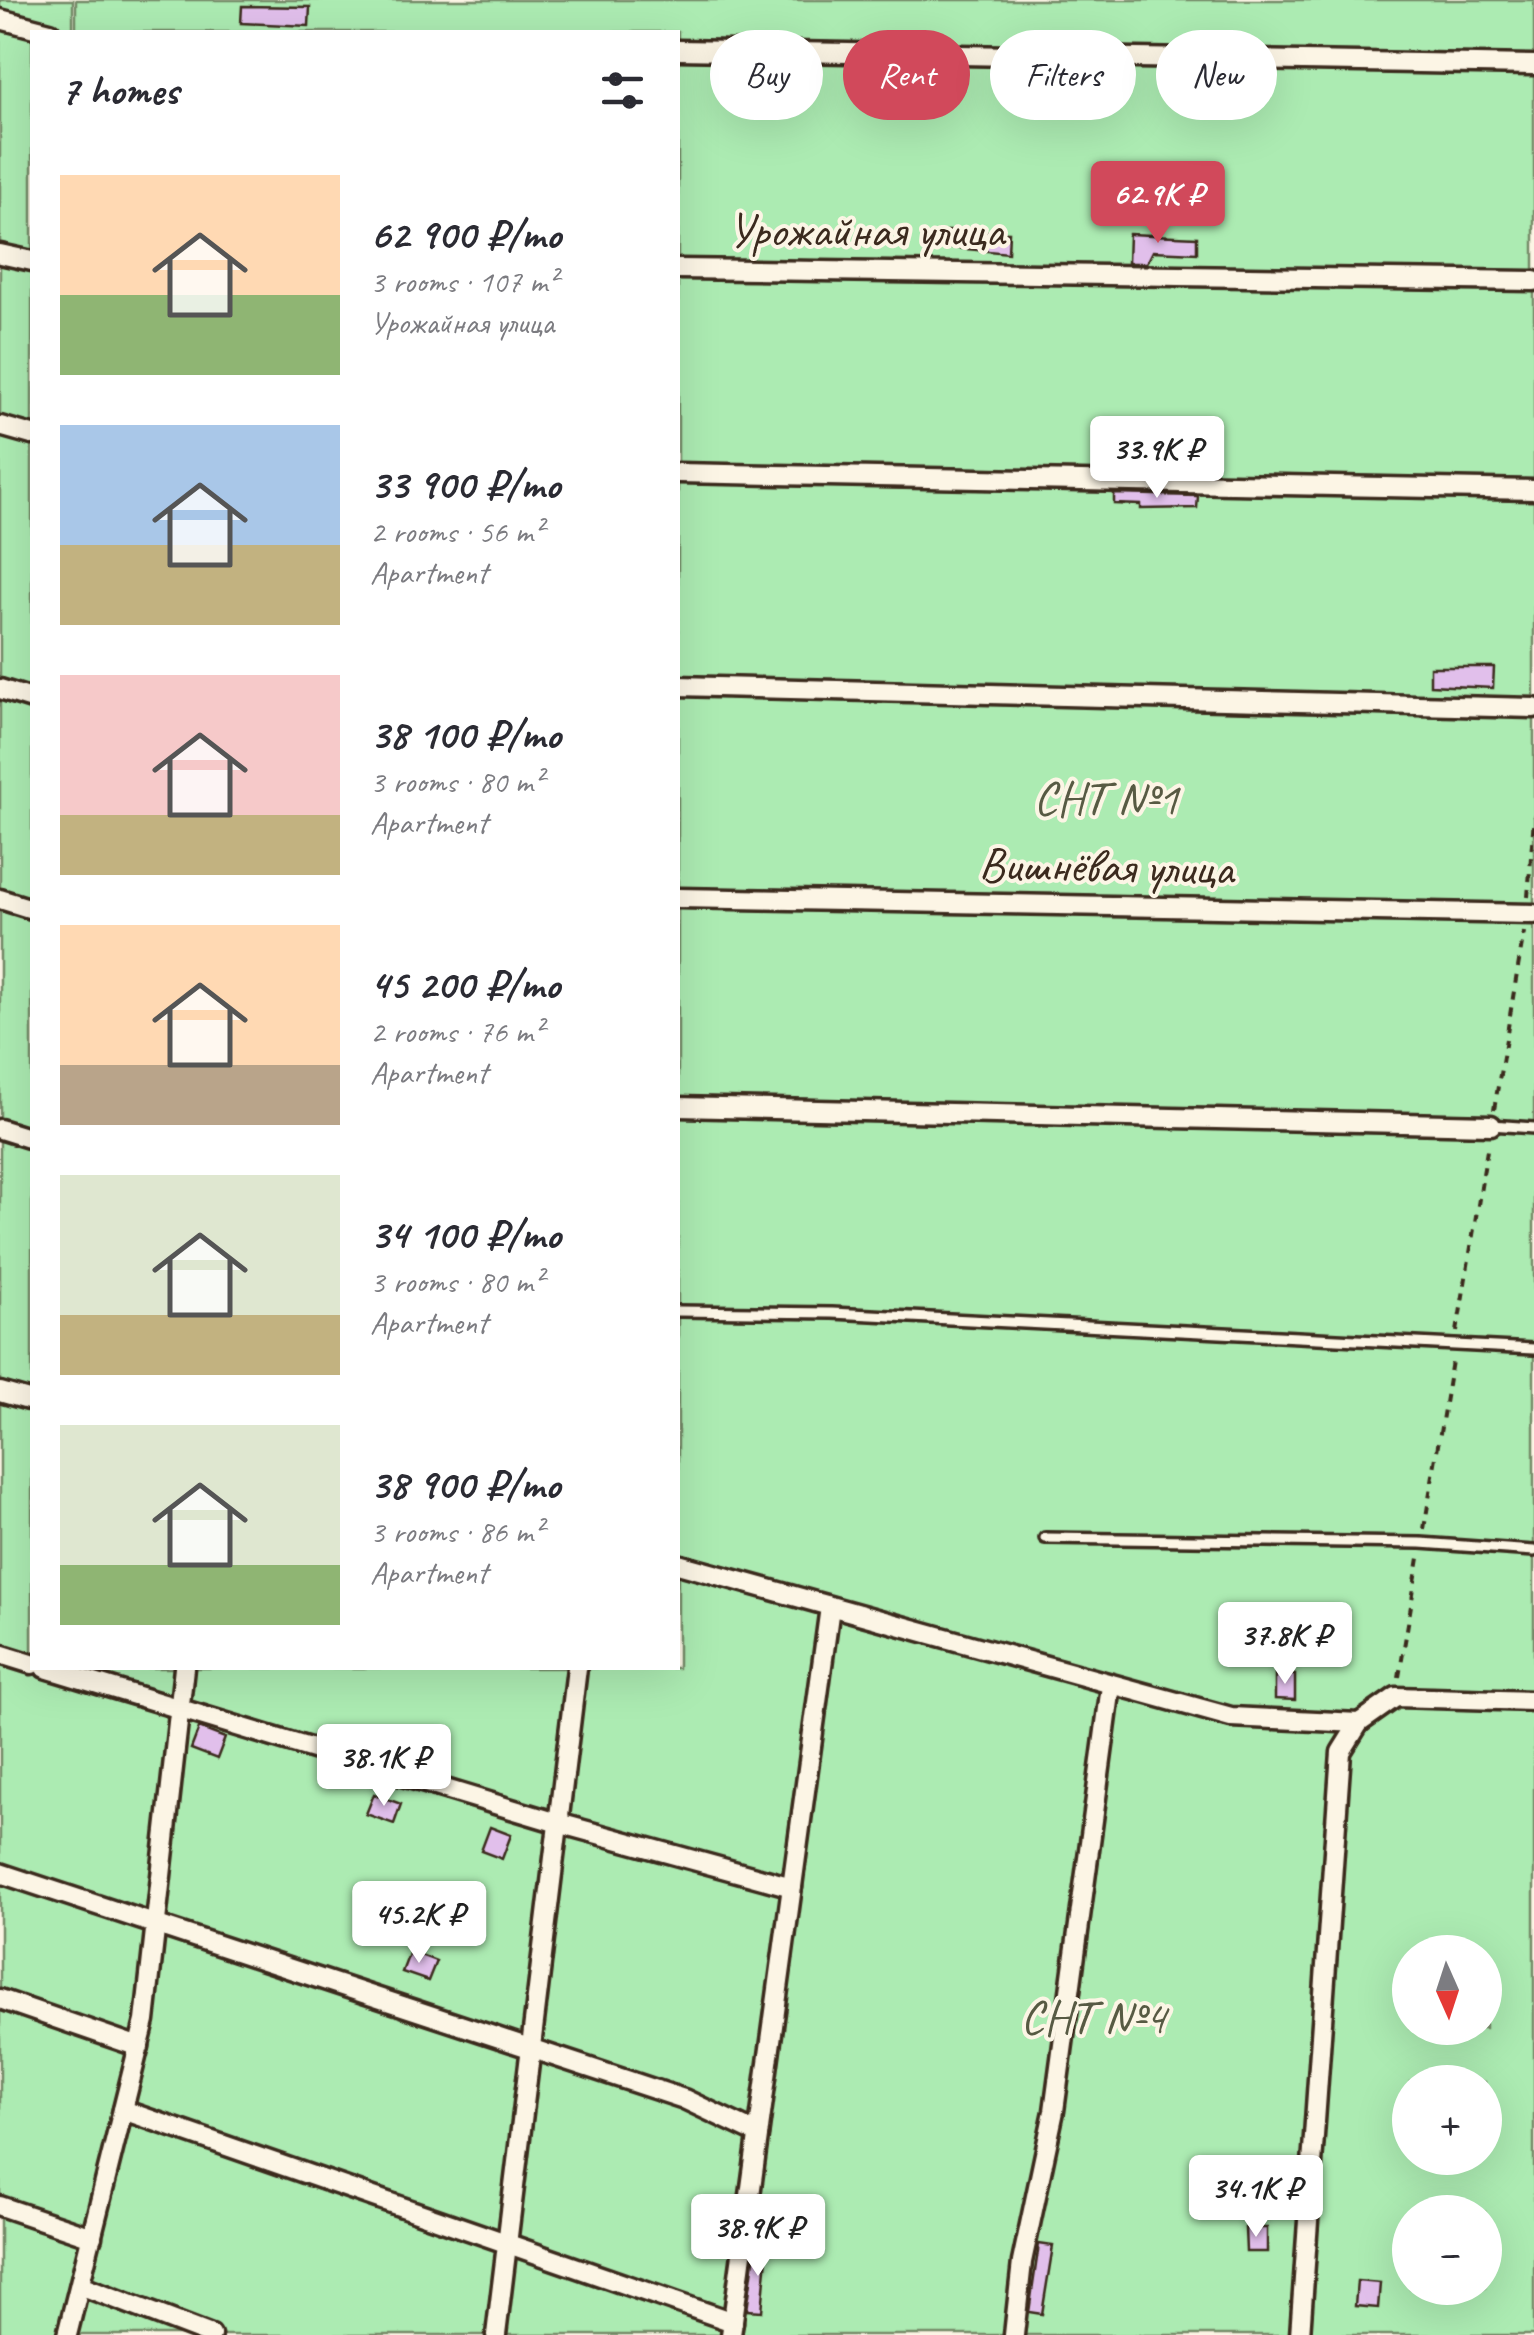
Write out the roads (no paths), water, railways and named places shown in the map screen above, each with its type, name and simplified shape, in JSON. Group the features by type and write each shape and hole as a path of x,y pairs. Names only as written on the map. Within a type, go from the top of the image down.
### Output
{"street":[{"path":"0,19 42,30"},
{"path":"680,50 1534,64"},
{"path":"0,254 30,261"},
{"name":"Урожайная улица","path":"680,269 1534,281"},
{"path":"0,426 30,434"},
{"path":"680,473 1534,490"},
{"path":"680,686 1534,708"},
{"path":"0,689 30,698"},
{"name":"Вишнёвая улица","path":"680,898 1530,914"},
{"path":"0,899 30,908"},
{"path":"680,1107 1491,1124"},
{"path":"0,1129 30,1138"},
{"path":"0,1392 30,1400"},
{"path":"680,1565 1231,1717 1358,1723"},
{"path":"123,2110 732,2329 830,1608"},
{"path":"0,1654 30,1663"},
{"path":"52,1670 558,1823 792,1887"},
{"path":"67,2335 139,2047 184,1670"},
{"path":"496,2335 577,1670"},
{"path":"1014,2335 1022,2262 1054,2111 1111,1686"},
{"path":"1300,2335 1341,1752 1358,1723 1396,1697 1534,1701"},
{"path":"0,1873 684,2099 758,2134"},
{"path":"0,1998 139,2047"},
{"path":"0,2206 92,2236"},
{"path":"80,2285 211,2335"}],"lane":[{"path":"1491,1124 1534,1128"},
{"path":"680,1311 832,1313 1534,1349"},
{"path":"1045,1538 1421,1543 1534,1551"}],"park label":[{"name":"СНТ №1","path":"1106,798"},
{"name":"СНТ №4","path":"1093,2017"}]}
